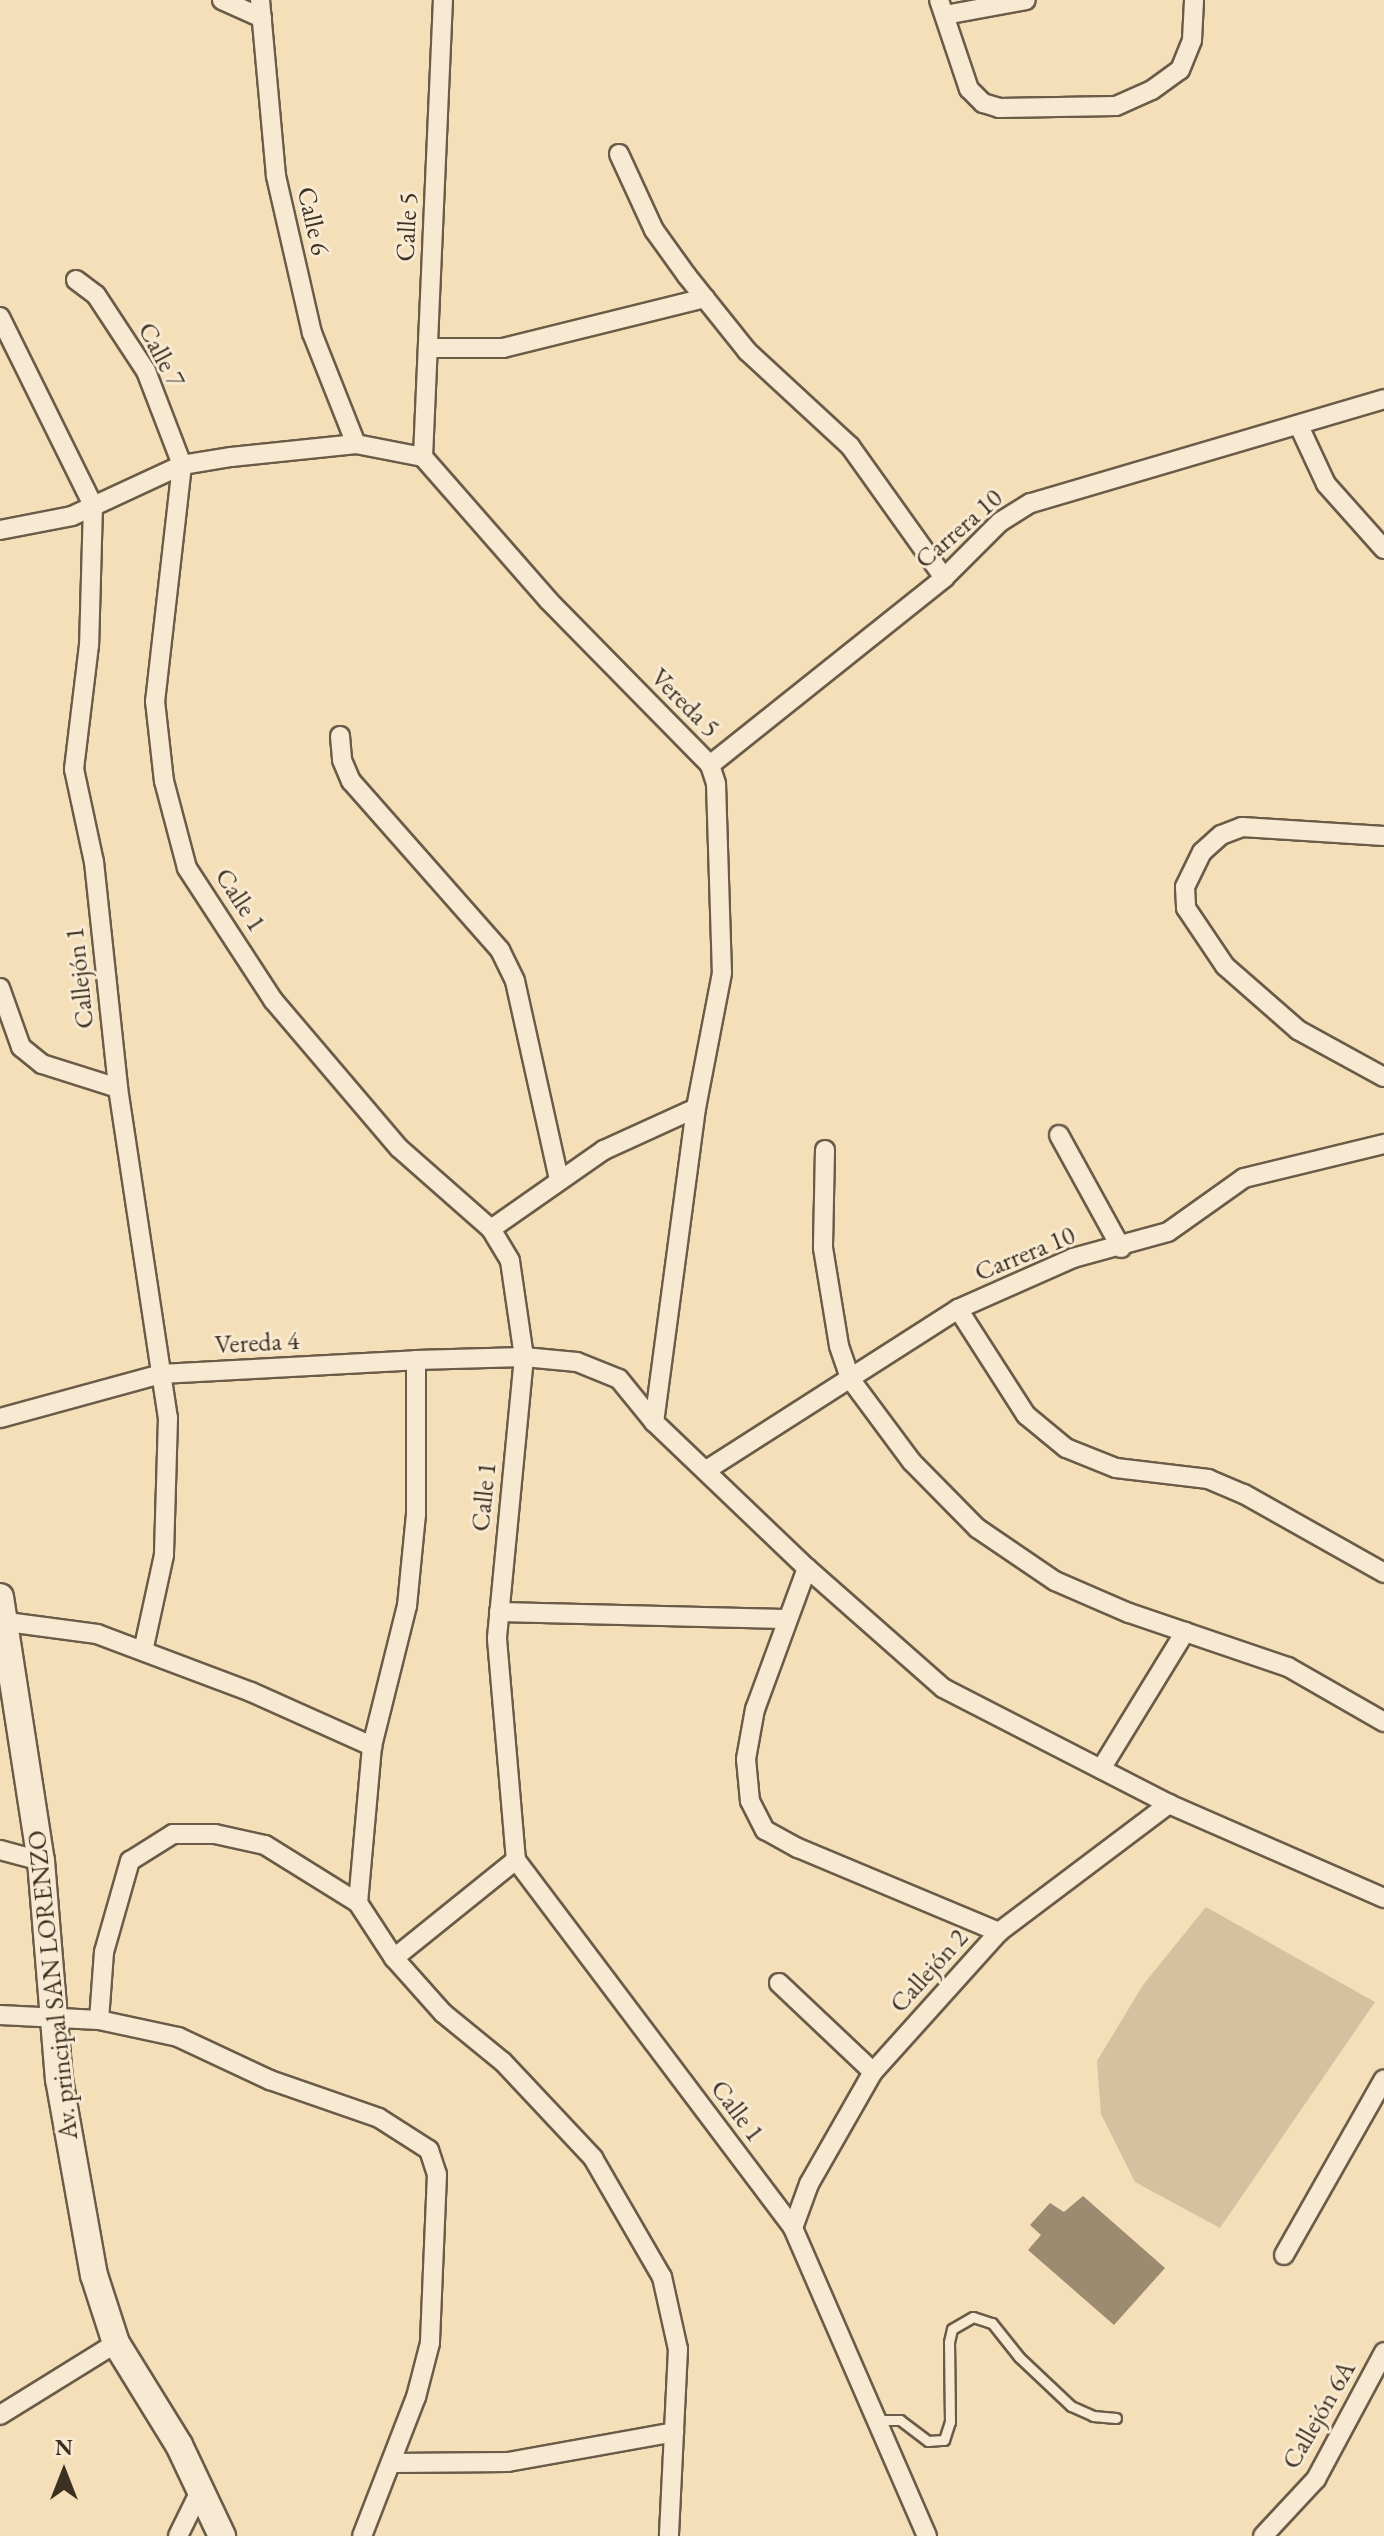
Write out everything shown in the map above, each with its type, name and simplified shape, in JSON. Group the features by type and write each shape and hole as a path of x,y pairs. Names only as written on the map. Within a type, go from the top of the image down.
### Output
{"main road":[{"name":"Av. principal SAN LORENZO","path":"0,1597 7,1622 41,1861 59,2079 94,2275 116,2343 201,2489 222,2536"}],"street":[{"path":"222,0 261,9"},
{"name":"Calle 5","path":"423,457 443,0"},
{"path":"1026,0 942,7 961,72 983,103 999,108 1116,106 1180,70 1192,40 1194,0"},
{"name":"Calle 6","path":"261,9 276,176 312,333 356,444"},
{"path":"619,154 654,230 705,298 747,351 850,446 944,578"},
{"name":"Calle 7","path":"76,280 96,295 146,371 182,465"},
{"path":"428,348 503,348 705,298"},
{"name":"Callejón 1","path":"0,317 93,505 89,645 74,769 94,862 118,1088 161,1374 170,1498 164,1555 143,1651"},
{"name":"Carrera 10","path":"710,765 944,578 1000,522 1031,503 1384,399"},
{"path":"1299,426 1326,484 1384,549"},
{"path":"0,530 72,516 182,465 356,444 423,457"},
{"name":"Vereda 5","path":"423,457 548,600 710,765 716,784 722,973 696,1108 654,1422"},
{"name":"Calle 1","path":"182,465 155,701 164,781 187,868 273,1000 399,1148 491,1229 510,1261 524,1357 499,1612 504,1757 516,1860 793,2228 927,2536"},
{"path":"340,736 342,760 351,781 500,950 515,981 559,1179"},
{"path":"1384,836 1242,827 1221,835 1202,852 1185,887 1186,908 1225,966 1298,1030 1384,1077"},
{"path":"0,988 21,1047 42,1064 118,1088"},
{"path":"491,1229 604,1150 696,1108"},
{"path":"1059,1135 1121,1248"},
{"name":"Carrera 10","path":"708,1469 958,1309 1073,1258 1121,1248 1168,1232 1244,1178 1384,1144"},
{"path":"825,1150 823,1248 831,1308 851,1380 912,1462 977,1528 1055,1581 1185,1632 1288,1667 1384,1722"},
{"path":"958,1309 1026,1415 1066,1448 1116,1468 1220,1484 1384,1573"},
{"name":"Vereda 4","path":"0,1418 161,1374 416,1360 524,1357 577,1362 619,1379 654,1422 708,1469 807,1568 943,1688 1169,1804 1384,1898"},
{"path":"358,1903 372,1746 407,1606 416,1515 416,1360"},
{"path":"807,1568 785,1619 755,1709 746,1759 750,1801 765,1830 999,1932"},
{"path":"499,1612 785,1619"},
{"path":"7,1622 97,1634 372,1746"},
{"path":"1101,1769 1185,1632"},
{"name":"Callejón 2","path":"793,2228 809,2184 873,2072 999,1932 1169,1804"},
{"path":"99,2020 104,1952 130,1861 173,1834 215,1834 265,1845 358,1903 394,1958 443,2013 503,2062 593,2158 662,2277 678,2349 669,2536"},
{"path":"0,1850 41,1861"},
{"path":"394,1958 516,1860"},
{"path":"779,1983 873,2072"},
{"path":"0,2015 53,2015 99,2020 178,2037 270,2080 379,2118 429,2150 437,2174 430,2343 393,2463 362,2536"},
{"path":"1284,2255 1384,2079"},
{"path":"0,2415 116,2343"},
{"name":"Callejón 6A","path":"1263,2536 1316,2479 1384,2352"},
{"path":"393,2463 508,2462 674,2432"},
{"path":"178,2536 201,2489"}],"lane":[{"path":"875,2420 900,2420 928,2441 944,2440 950,2422 949,2342 952,2329 973,2317 992,2323 1019,2357 1071,2406 1093,2416 1116,2418"}],"shaded area":[{"path":"1206,1907 1375,2002 1220,2228 1135,2182 1101,2114 1097,2061 1143,1985"}],"building":[{"path":"1083,2196 1165,2268 1114,2325 1028,2250 1041,2235 1030,2225 1050,2203 1064,2212"}]}
